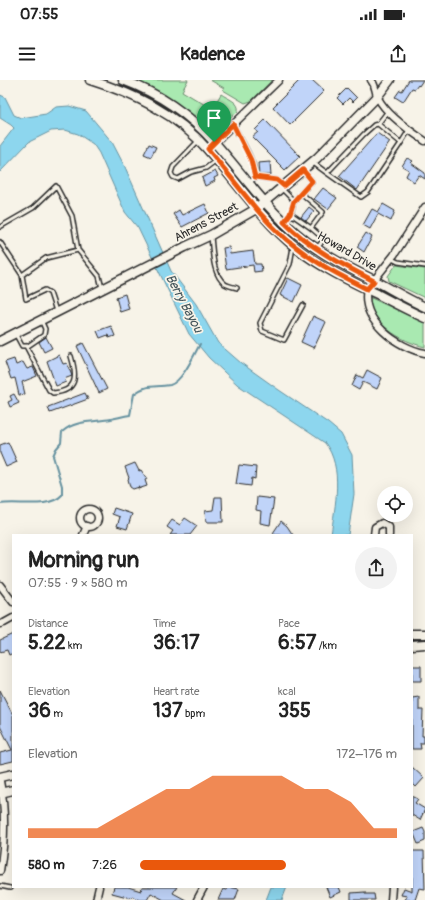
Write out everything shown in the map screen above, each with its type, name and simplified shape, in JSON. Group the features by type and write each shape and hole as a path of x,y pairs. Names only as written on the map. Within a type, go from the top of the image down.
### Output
{"main road":[{"name":"Howard Drive","path":"90,80 106,82 159,108 208,149 256,209 293,245 333,272 425,318"},
{"name":"Howard Drive","path":"123,80 144,88 174,107 214,142 252,180 265,202 284,222 316,249 341,264 425,307"},
{"name":"Ahrens Street","path":"0,341 211,235 256,209 312,162 377,97 390,80"},
{"path":"413,634 424,634 424,644 413,645"},
{"path":"0,777 12,774"},
{"path":"1,793 12,790"}],"street":[{"path":"208,149 279,80"},
{"path":"371,80 376,86 377,97 388,111 409,130 425,141"},
{"path":"425,207 391,258 367,289 367,305 376,324 397,342 418,352 425,353"},
{"path":"374,534 374,527 382,523 389,527 389,534"},
{"path":"83,534 87,526"},
{"path":"0,585 12,601"},
{"path":"0,624 12,619"},
{"path":"0,781 4,839 0,871"},
{"path":"96,900 99,888"},
{"path":"196,900 203,888"},
{"path":"391,900 392,888"}],"lane":[{"path":"327,173 364,134 374,125 378,124 388,111"},
{"path":"233,124 251,160 252,180 277,180 294,201"},
{"path":"378,124 401,143"},
{"path":"312,162 361,197 368,192 409,130"},
{"path":"199,140 173,168 171,172 173,177 178,179 191,172 206,168 217,160"},
{"path":"284,222 290,214 294,201 312,181 303,170"},
{"path":"0,227 33,208 56,186 72,216 78,250 99,276 102,290"},
{"path":"301,193 323,212 311,228"},
{"path":"290,214 324,239 316,249"},
{"path":"211,235 214,263 219,276 225,284 237,288"},
{"path":"0,242 22,275 26,299 45,290 50,293 57,313"},
{"path":"293,245 290,264 260,323 262,331 284,340 303,306"},
{"path":"22,275 46,258 78,250"},
{"path":"391,258 398,262 425,266"},
{"path":"26,346 44,335 45,329 41,320"},
{"path":"15,333 22,346 26,346 48,390 53,392 66,390 72,387 74,382 74,366 71,356"},
{"path":"0,886 10,888"}],"green space":[{"path":"132,80 188,80 182,91 212,109 221,94 237,105 238,111 218,130 210,132"},
{"path":"210,80 272,80 251,101 245,103 223,90 224,88"},
{"path":"396,265 425,269 425,298 389,281 388,276"},
{"path":"369,297 425,323 425,347 397,336 388,330 375,315 371,307"}],"water":[{"name":"Berry Bayou","path":"0,95 5,97 14,115 21,118 46,114 56,107 69,106 86,111 112,142 125,167 171,271 196,304 218,343 241,363 328,423 341,434 352,455 354,494 348,534 331,534 337,487 335,464 325,443 238,385 209,358 189,334 138,228 125,212 99,153 93,144 78,134 65,130 51,131 29,142 0,172 0,146 14,128 0,118"},
{"path":"271,888 287,888 282,900 266,900"}],"building":[{"path":"300,80 312,80 324,91 290,125 273,107"},
{"path":"409,80 423,80 415,89 412,88 403,102 395,97 400,90 402,91"},
{"path":"347,88 357,98 353,102 349,98 343,104 337,98"},
{"path":"265,120 300,156 285,170 252,137 258,132 255,130"},
{"path":"377,133 390,142 357,190 339,176"},
{"path":"149,144 156,147 151,157 144,154"},
{"path":"407,158 413,161 411,163 425,173 425,179 419,175 414,182 406,176 409,170 402,166"},
{"path":"270,162 271,175 259,175 258,163"},
{"path":"215,171 218,176 214,178 215,181 205,186 202,178"},
{"path":"323,188 337,198 328,209 314,199"},
{"path":"205,204 209,213 182,227 173,214 179,210 182,215"},
{"path":"383,204 395,211 391,221 378,214 370,229 363,225 372,209 378,212"},
{"path":"309,207 314,211 306,221 301,217"},
{"path":"366,233 372,237 364,252 357,247"},
{"path":"229,247 230,254 253,251 255,264 261,264 262,271 254,272 253,265 226,269 223,248"},
{"path":"288,278 302,285 294,302 280,295"},
{"path":"125,294 129,309 120,312 116,297"},
{"path":"313,316 326,322 314,348 301,342"},
{"path":"111,326 115,336 109,338 108,335 100,338 97,331"},
{"path":"46,337 52,348 44,352 39,342"},
{"path":"83,343 107,389 99,393 77,346"},
{"path":"59,355 63,364 67,363 72,376 64,379 66,382 56,386 47,361"},
{"path":"14,359 16,365 23,362 27,369 33,367 37,376 22,382 25,394 19,395 15,378 11,379 5,362"},
{"path":"367,370 382,378 377,389 363,382 359,390 352,386 357,375 363,378"},
{"path":"85,393 88,399 50,413 48,407"},
{"path":"14,394 19,403 10,407 8,402 12,400 10,396"},
{"path":"8,442 17,462 6,467 0,453 0,445"},
{"path":"135,463 139,471 141,470 147,479 145,480 147,486 138,489 139,487 133,489 130,487 129,478 125,467"},
{"path":"239,465 256,467 255,479 252,478 251,486 236,484"},
{"path":"215,497 222,497 223,522 206,522 205,511 213,510"},
{"path":"257,497 274,499 270,525 260,523 261,511 256,510"},
{"path":"114,508 132,514 127,529 117,526 120,517 112,514"},
{"path":"185,518 197,526 191,534 171,534 173,531 167,527 172,520 180,525"},
{"path":"281,521 287,526 292,534 274,534 273,533"},
{"path":"12,634 12,654 9,655 7,650 0,652 0,640"},
{"path":"413,666 421,666 421,681 413,681"},
{"path":"0,690 12,713 12,750 0,726"},
{"path":"419,697 419,710 423,710 422,736 424,736 424,743 420,743 421,749 413,749 413,698"},
{"path":"12,750 12,761 0,764 0,753"},
{"path":"413,768 424,778 416,787 413,784"},
{"path":"413,796 418,799 415,803 425,809 420,820 413,816"},
{"path":"423,828 425,832 425,841 418,844 413,832"},
{"path":"413,851 424,851 425,889 419,888 415,900 405,900 407,896 401,895 404,888 412,891"},
{"path":"114,888 131,888 141,891 142,888 176,888 173,893 186,900 164,900 151,893 147,900 139,900 132,896 131,898 112,893"},
{"path":"228,888 239,889 235,900 218,900 223,889 227,890"},
{"path":"326,888 339,888 341,892 330,897"},
{"path":"365,892 365,894 374,894 375,900 351,900 351,893"}],"waterway":[{"path":"0,504 33,504 49,502 62,495 62,486 53,456 61,443 62,432 79,423 130,415 134,394 143,388 170,385 174,383 183,374 200,344"}],"route":[{"path":"233,124 251,160 255,177 277,180 284,186 303,170 312,181 294,201 290,214 284,222 308,243 328,257 374,281 367,289 333,272 311,258 295,247 273,227 256,209 208,149 214,142 233,124"}]}
